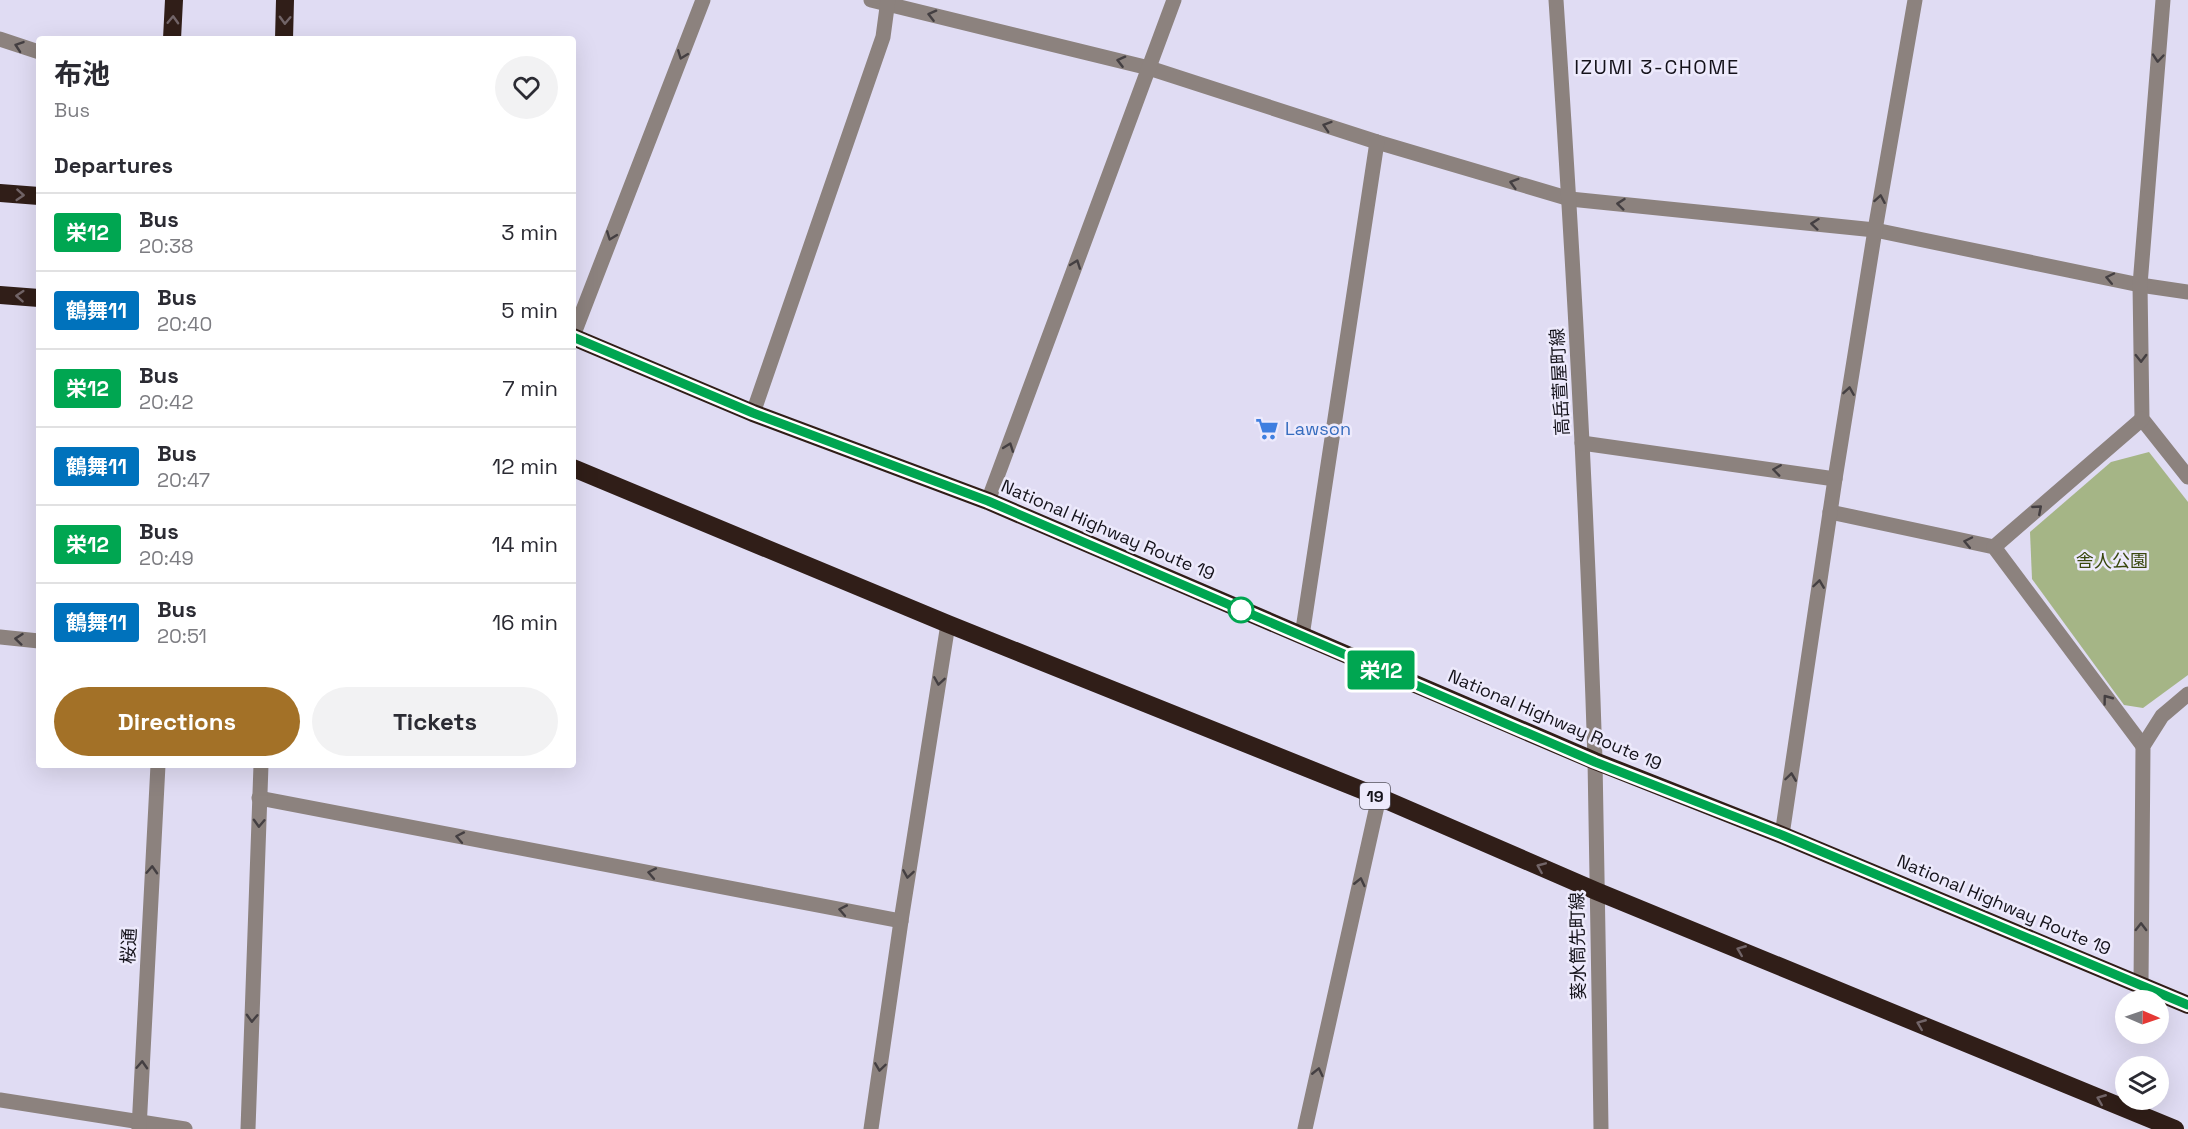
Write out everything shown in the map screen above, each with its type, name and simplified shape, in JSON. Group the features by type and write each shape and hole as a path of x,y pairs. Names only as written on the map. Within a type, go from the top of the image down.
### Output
{"highway":[{"path":"172,36 174,0"},
{"path":"284,36 285,0"},
{"path":"0,193 36,196"},
{"path":"0,295 36,298"},
{"name":"National Highway Route 19","path":"576,337 753,413 988,501 1595,762 1782,835 2188,1005"},
{"name":"19","path":"576,469 948,624 1379,797 1596,891 2175,1129"}],"street":[{"path":"576,328 703,0"},
{"path":"988,501 1174,0"},
{"name":"高岳萱屋町線","path":"1556,0 1570,199 1595,762"},
{"path":"1782,835 1834,479 1915,0"},
{"path":"2163,0 2140,285 2142,419 2188,477"},
{"path":"753,413 883,37 882,1 1149,68 1377,142 1570,199 1875,230 2140,285 2188,292"},
{"path":"0,39 36,51"},
{"path":"1302,636 1377,142"},
{"path":"1994,548 2142,419"},
{"path":"1582,443 1834,479"},
{"path":"1830,512 1994,548 2143,746"},
{"path":"871,1129 948,624"},
{"path":"0,637 36,641"},
{"path":"2141,986 2143,746 2162,716 2188,694"},
{"name":"葵水筒先町線","path":"1595,762 1601,1129"},
{"name":"桜通","path":"139,1126 158,768"},
{"path":"248,1129 261,768"},
{"path":"1305,1129 1379,797"},
{"path":"259,798 901,921"},
{"path":"0,1100 139,1126 185,1129"}],"green space":[{"name":"舎人公園","path":"2149,452 2188,502 2188,675 2143,708 2124,705 2032,579 2030,532 2111,462"}],"bus line":[{"name":"栄12","path":"576,338 753,413 988,501 1595,762 1782,835 2188,1005"}],"place":[{"name":"Lawson","path":"1267,429"}],"district":[{"name":"IZUMI 3-CHOME","path":"1657,67"}]}
